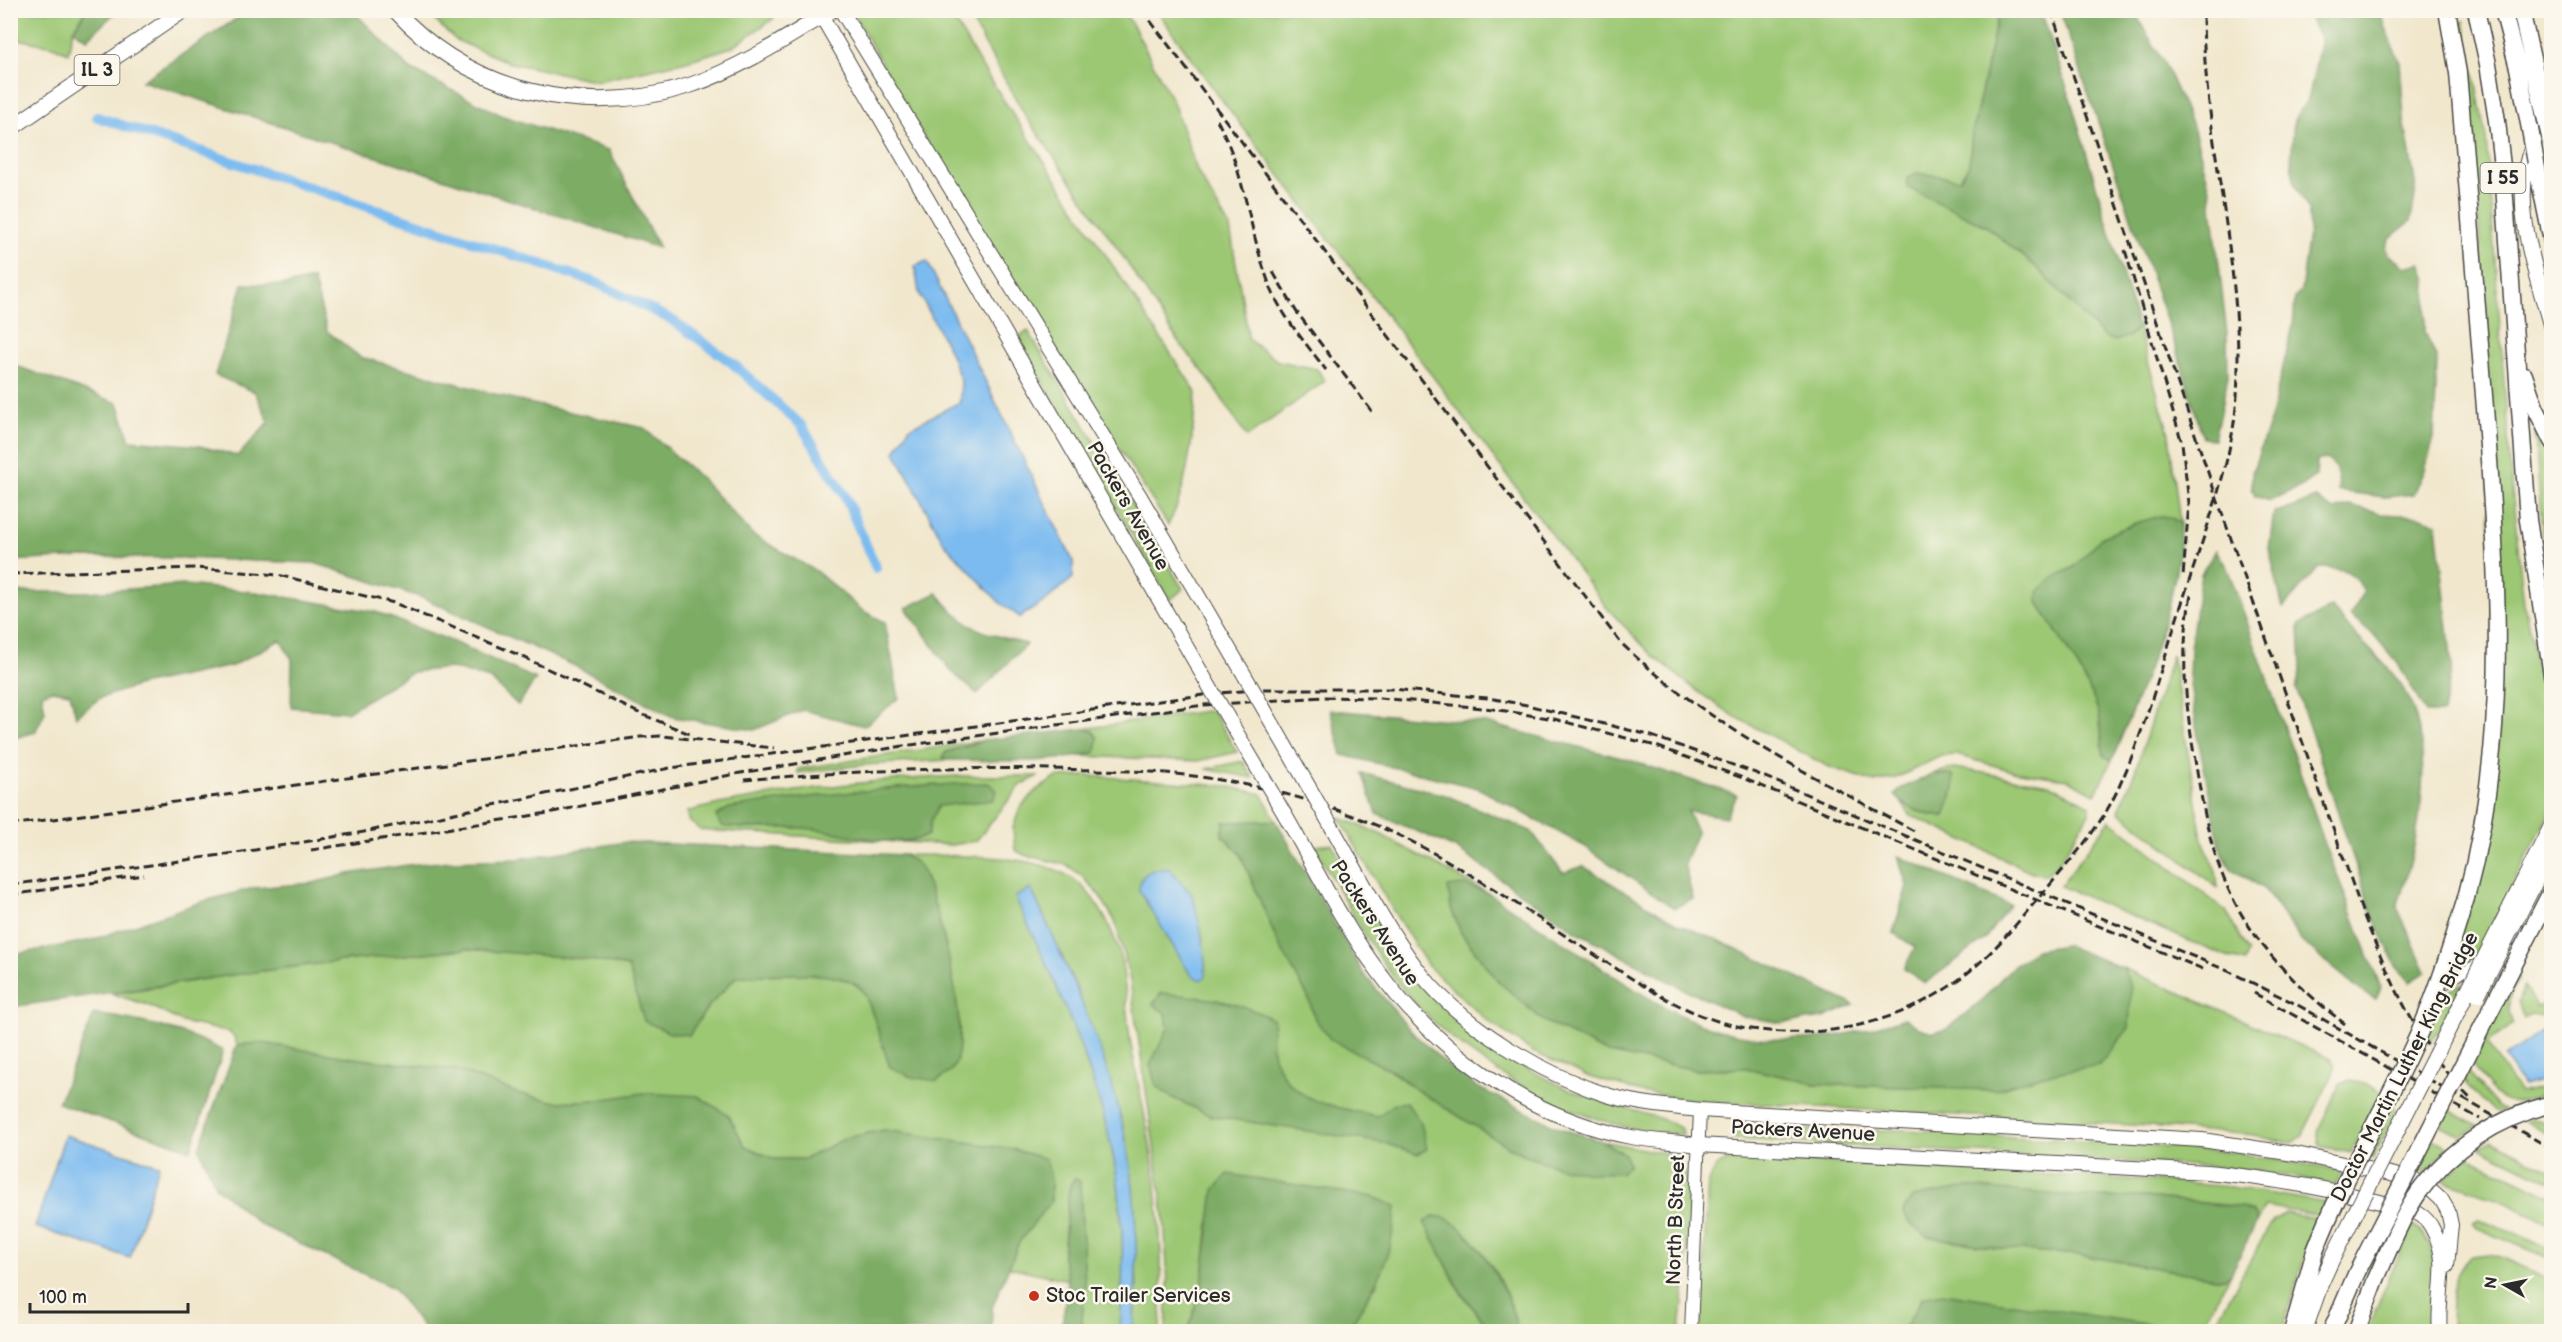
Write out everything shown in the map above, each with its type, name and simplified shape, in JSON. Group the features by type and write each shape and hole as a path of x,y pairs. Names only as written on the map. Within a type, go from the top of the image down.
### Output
{"highway":[{"path":"2292,1332 2315,1251 2333,1208 2422,1026 2442,975 2466,898 2490,778 2498,695 2497,578 2458,73 2447,10"},
{"name":"I 55","path":"2476,10 2497,121 2528,520 2552,675"},
{"path":"2503,10 2552,241"},
{"path":"2521,10 2549,129"},
{"path":"2516,348 2535,407 2552,441"},
{"path":"2331,1332 2357,1272 2552,890"},
{"path":"2355,1332 2404,1218 2419,1192 2440,1167 2485,1131 2509,1119 2552,1104"}],"main road":[{"name":"IL 3","path":"10,129 184,10"},
{"path":"395,10 425,40 454,61 484,77 550,96 588,100 656,94 693,84 733,67 824,13"},
{"name":"Packers Avenue","path":"841,10 1141,498 1392,931 1420,972 1485,1033 1524,1058 1575,1084 1639,1102 1700,1110 2202,1140 2301,1155 2381,1172 2416,1181 2429,1188 2441,1199 2448,1211 2451,1225 2451,1239 2443,1276"},
{"name":"Packers Avenue","path":"824,13 1116,525 1348,925 1378,971 1429,1030 1467,1063 1509,1089 1568,1117 1630,1136 1698,1145 2208,1172 2344,1193 2419,1214 2435,1232 2441,1251 2443,1276 2440,1332"},
{"path":"2549,129 2537,138 2530,153 2523,182 2523,200 2525,224 2552,330"},
{"name":"Doctor Martin Luther King Bridge","path":"2313,1332 2337,1259 2552,825"},
{"name":"Doctor Martin Luther King Bridge","path":"2304,1332 2321,1283 2337,1259 2552,849"}],"street":[{"path":"2432,994 2552,912"},
{"name":"North B Street","path":"1691,1332 1700,1110"}],"green space":[{"path":"87,10 117,11 87,39 73,30"},
{"path":"10,11 86,11 73,30 68,53 53,46 17,39 11,32"},
{"path":"248,11 353,11 410,69 503,116 609,150 659,248 142,81"},
{"path":"425,11 776,11 773,19 732,47 687,61 598,81 510,63 456,40"},
{"path":"852,11 949,11 980,64 1196,392 1185,479 1168,525 988,243"},
{"path":"966,11 1123,11 1134,27 1173,102 1198,173 1230,228 1249,340 1278,361 1317,369 1325,381 1247,437 1211,382 1178,341 1122,255 1025,115"},
{"path":"1157,11 1996,11 1998,15 1972,134 1969,165 1960,179 1916,173 1907,186 1986,226 2035,266 2104,337 2129,336 2138,327 2169,434 2180,523 2170,517 2136,523 2103,537 2074,567 2051,579 2038,602 2077,665 2098,711 2104,756 2112,760 2095,794 2067,779 2013,771 1957,755 1941,756 1896,778 1874,782 1827,766 1734,716 1697,691 1653,656 1607,608 1218,95"},
{"path":"1996,11 2041,11 2068,91 2138,327 2129,336 2115,341 2104,337 2035,266 1986,226 1907,187 1907,178 1916,173 1960,179 1969,165 1972,134 1998,15"},
{"path":"2060,11 2134,11 2166,67 2194,130 2210,189 2227,334 2228,377 2214,439 2203,438 2180,360"},
{"path":"2305,11 2379,11 2400,63 2404,119 2416,189 2411,221 2390,238 2386,247 2390,255 2405,267 2421,263 2427,280 2425,332 2437,360 2434,438 2425,470 2414,494 2385,497 2338,491 2337,472 2325,458 2317,461 2316,476 2302,486 2270,501 2255,496 2252,489 2252,473 2270,421 2293,326 2295,298 2301,291 2309,232 2309,210 2295,186 2291,163 2294,120 2309,97 2321,38"},
{"path":"2464,21 2486,138 2512,490 2524,604 2551,729 2552,808 2475,959 2450,971 2496,783 2485,324 2475,166 2459,24"},
{"path":"313,279 327,331 360,357 528,403 644,428 700,477 753,535 816,571 863,611 885,622 899,698 864,726 803,710 754,730 673,717 575,666 423,598 314,563 84,557 11,561 11,364 118,403 130,440 200,446 238,456 269,422 255,392 215,375 243,284 286,285"},
{"path":"1028,331 1183,589 1170,600 1017,338"},
{"path":"2535,434 2551,460 2551,601 2542,529"},
{"path":"2315,498 2334,510 2350,505 2381,514 2419,516 2437,523 2452,667 2443,713 2426,713 2399,665 2374,635 2350,615 2364,593 2351,574 2340,569 2318,568 2283,608 2269,549 2274,512 2292,508"},
{"path":"2160,516 2170,517 2180,523 2179,551 2174,581 2167,612 2146,675 2112,760 2104,756 2100,717 2090,691 2077,665 2038,602 2038,592 2051,579 2074,567 2102,537"},
{"path":"2216,550 2227,568 2240,602 2325,844 2381,988 2376,999 2365,994 2302,942 2265,890 2232,870 2221,851 2198,738 2189,676 2190,648 2201,574"},
{"path":"184,585 255,592 376,612 449,640 536,679 518,705 490,679 451,668 412,672 347,712 291,707 292,659 280,640 232,666 140,685 100,698 76,717 70,693 52,690 42,694 45,712 35,732 11,739 11,592 89,592"},
{"path":"937,593 957,615 976,628 1027,644 977,694 951,671 906,608"},
{"path":"2332,607 2396,678 2410,702 2419,729 2422,790 2413,852 2397,907 2426,972 2410,982 2396,966 2374,919 2296,688 2301,669 2299,625"},
{"path":"2172,655 2202,839 2216,872 2218,888 2119,811 2135,771"},
{"path":"1212,710 1237,752 1198,761 1080,756 1096,752 1093,731 1082,729"},
{"path":"1330,710 1486,723 1626,759 1737,795 1726,817 1688,811 1697,833 1684,863 1693,899 1674,908 1584,846 1478,788 1342,755"},
{"path":"1082,729 1093,731 1098,738 1096,752 1060,759 1022,761 947,760 943,757 945,753 985,740"},
{"path":"985,740 945,752 943,757 947,760 863,765 798,773 798,769"},
{"path":"1243,761 1253,778 1206,769"},
{"path":"1954,768 2049,784 2090,805 2090,812 2057,866 2044,875 2032,872 1910,815 1902,804 1932,816 1945,816 1953,775 1932,774"},
{"path":"1362,773 1445,795 1531,831 1563,873 1583,866 1678,924 1720,941 1854,1005 1824,1018 1781,1023 1742,1016 1682,988 1576,931 1455,848 1377,814"},
{"path":"1932,774 1953,775 1954,790 1945,816 1917,811 1895,795 1898,790"},
{"path":"959,776 1039,776 1021,785 976,841 952,845 701,830 690,822 687,812 809,789"},
{"path":"1091,776 1226,786 1262,794 1276,821 1224,822 1223,836 1240,853 1278,943 1308,997 1315,1019 1416,1089 1507,1146 1534,1159 1592,1173 1624,1154 1602,1141 1669,1154 1677,1159 1682,1166 1688,1200 1687,1247 1680,1331 1517,1331 1509,1301 1485,1256 1474,1242 1451,1221 1433,1216 1425,1223 1460,1292 1488,1327 1487,1331 1347,1331 1378,1282 1209,1223 1202,1284 1188,1331 1166,1331 1168,1284 1164,1216 1130,980 1115,921 1100,896 1082,876 1067,865 1024,855 1015,850 1013,828 1020,808 1035,791 1057,777"},
{"path":"988,783 997,790 993,800 939,806 931,820 928,835 916,840 872,840 814,829 721,826 716,816 729,808 826,795 890,788"},
{"path":"1339,817 1378,833 1490,894 1464,885 1451,908 1461,933 1498,981 1544,1021 1608,1053 1697,1070 1747,1068 1815,1084 1994,1090 2044,1075 2131,988 2123,968 2331,1059 2335,1065 2334,1072 2302,1136 2293,1143 2241,1134 2149,1126 1694,1100 1641,1092 1587,1076 1533,1052 1485,1019 1428,966"},
{"path":"2110,820 2226,911 2248,952 2245,962 2227,957 2060,886"},
{"path":"1276,821 1363,973 1411,1031 1445,1063 1477,1087 1559,1128 1602,1141 1624,1154 1629,1164 1621,1173 1592,1173 1566,1169 1534,1159 1507,1146 1415,1089 1397,1074 1330,1039 1315,1019 1308,997 1278,943 1240,853 1223,836 1224,822"},
{"path":"626,842 903,855 915,862 920,866 928,885 951,967 959,1025 958,1049 953,1068 937,1081 911,1077 890,1067 864,993 856,984 842,979 804,974 736,977 708,1007 689,1035 670,1033 644,1021 628,967 586,959 466,949 340,961 11,1007 11,955 92,940 201,902 254,888 313,883 348,874 408,865 518,859"},
{"path":"1332,844 1400,954 1453,1014 1485,1041 1521,1065 1562,1086 1588,1097 1670,1122 1682,1129 1683,1134 1644,1130 1603,1121 1562,1106 1485,1063 1450,1037 1394,978 1362,930 1314,846"},
{"path":"903,855 990,857 1036,864 1072,878 1093,899 1105,917 1117,945 1123,968 1130,1039 1154,1168 1161,1259 1160,1331 1133,1331 1137,1283 1126,1141 1113,1089 1077,989 1031,889 1016,897 1082,1049 1103,1113 1116,1168 1122,1238 1120,1331 1081,1331 1085,1283 1069,1190 1063,1257 1068,1280 1009,1267 1019,1242 1051,1202 1046,1159 1012,1149 884,1130 846,1138 805,1159 774,1159 745,1146 728,1115 599,1100 556,1102 353,1058 262,1043 237,1045 235,1038 229,1032 182,1022 148,1005 112,994 340,961 466,949 586,959 628,967 689,1035 708,1007 736,977 784,974 824,976 856,984 864,993 890,1067 937,1081 953,1068 958,1049 959,1026 956,998 944,937 928,885 920,866"},
{"path":"1898,856 2010,905 1984,940 1925,983 1904,969 1915,947 1893,933 1907,886"},
{"path":"1464,885 1490,894 1660,1005 1696,1022 1734,1034 1755,1038 1821,1038 1864,1030 1905,1018 1919,1028 1933,1032 1945,1030 1981,1001 2010,969 2036,950 2065,945 2123,968 2131,988 2129,1028 2099,1065 2044,1075 1994,1090 1815,1084 1747,1068 1697,1070 1608,1053 1544,1021 1498,981 1461,933 1451,908 1448,887"},
{"path":"2516,975 2519,979 2512,990 2509,1001 2509,1012 2513,1024 2487,1044 2520,1093 2551,1085 2551,1093 2512,1102 2497,1095 2471,1062"},
{"path":"2463,982 2431,1043 2425,1035 2440,996"},
{"path":"2524,987 2537,1008 2551,999 2551,1017 2531,1014 2524,1018 2518,1002"},
{"path":"1161,993 1234,1004 1274,1020 1271,1045 1278,1066 1298,1091 1327,1105 1378,1116 1394,1104 1406,1102 1421,1123 1427,1149 1418,1154 1384,1143 1211,1116 1171,1097 1156,1086 1150,1065 1168,1028 1166,1014 1153,1004"},
{"path":"94,1014 160,1026 208,1043 223,1051 191,1150 58,1103"},
{"path":"262,1043 353,1058 458,1070 517,1093 556,1102 599,1100 643,1093 698,1096 728,1115 745,1146 774,1159 805,1159 846,1138 884,1130 1012,1149 1046,1159 1051,1178 1051,1202 1019,1242 992,1308 991,1331 425,1331 393,1288 261,1225 216,1187 199,1148 237,1045"},
{"path":"2467,1071 2496,1105 2505,1110 2498,1113 2481,1101 2463,1080"},
{"path":"2350,1080 2366,1083 2382,1093 2351,1153 2320,1146 2317,1132 2340,1084"},
{"path":"2392,1105 2396,1112 2373,1158 2365,1157"},
{"path":"2448,1109 2477,1126 2462,1136 2440,1125"},
{"path":"2530,1119 2551,1124 2551,1136 2525,1121"},
{"path":"1755,1127 1826,1131 1908,1130 2158,1146 2237,1153 2342,1171 2336,1185 2264,1172 2219,1167 1735,1139 1732,1136 1744,1129"},
{"path":"2432,1139 2449,1147 2425,1174 2416,1171"},
{"path":"2492,1140 2551,1171 2551,1182 2479,1147"},
{"path":"1736,1157 2158,1181 2231,1187 2327,1203 2321,1216 2265,1206 2257,1221 2253,1213 2241,1207 2145,1197 2084,1197 1909,1223 1927,1236 1995,1248 2080,1255 2216,1278 2225,1278 2231,1274 2198,1331 2179,1331 2172,1328 1923,1297 1903,1331 1700,1332 1708,1181 1717,1166"},
{"path":"2468,1157 2551,1196 2551,1224 2505,1202 2443,1180"},
{"path":"1228,1174 1373,1197 1396,1206 1387,1257 1374,1286 1347,1331 1188,1331 1202,1284 1214,1190"},
{"path":"1075,1179 1080,1181 1085,1283 1081,1331 1059,1331 1063,1319 1068,1280 1063,1257 1069,1190"},
{"path":"1968,1187 2084,1197 2145,1197 2241,1207 2253,1213 2257,1221 2231,1274 2225,1278 2216,1278 2080,1255 1995,1248 1927,1236 1909,1223 1903,1211 1912,1197"},
{"path":"2286,1213 2320,1220 2307,1249 2282,1331 2210,1332 2273,1220"},
{"path":"1433,1216 1451,1221 1474,1242 1502,1286 1509,1301 1517,1331 1487,1331 1488,1327 1461,1292 1424,1222"},
{"path":"2478,1220 2511,1231 2551,1250 2551,1259 2477,1228 2473,1223"},
{"path":"2412,1225 2423,1235 2434,1260 2433,1331 2366,1332"},
{"path":"2488,1254 2503,1258 2547,1278 2551,1268 2551,1331 2451,1331 2454,1289 2460,1268 2466,1260 2473,1256"},
{"path":"1942,1293 2172,1328 2179,1331 1903,1331 1923,1297"}],"water":[{"path":"927,261 1073,561 1073,578 1044,602 1020,617 999,602 944,543 895,452 909,428 960,402 961,381 950,352 919,293 915,266"},
{"path":"1155,869 1170,869 1193,896 1203,940 1206,977 1200,980 1190,974 1139,890 1143,876"},
{"path":"1031,889 1073,981 1098,1043 1126,1140 1133,1186 1136,1235 1133,1331 1120,1331 1121,1214 1111,1145 1093,1081 1070,1018 1015,897"},
{"path":"2551,1025 2551,1078 2523,1086 2505,1057"},
{"path":"65,1135 159,1165 130,1258 35,1227"}],"waterway":[{"path":"97,117 595,282 672,320 731,362 801,425 845,496 876,568"}],"railway":[{"path":"1142,10 1620,642 1687,698 1723,723 1914,831"},
{"path":"2051,10 2216,496 2362,911 2407,1011 2436,1059 2471,1099"},
{"path":"744,780 896,770 1011,769 1151,772 1233,782 1331,808 1394,833 1492,888 1648,989 1711,1019 1760,1030 1824,1031 1856,1026 1917,1005 1945,989 1971,970 2000,943 2074,856 2111,803 2128,766 2145,719 2216,499 2234,422 2238,348 2230,251 2209,107 2203,10"},
{"path":"1217,120 1227,140 1241,181 1270,286 1288,319 1326,370"},
{"path":"2125,250 2182,443 2189,503 2183,577"},
{"path":"1273,272 1296,311 1373,413"},
{"path":"10,574 197,568 278,575 394,603 519,655 641,714 690,734"},
{"path":"2191,595 2186,635 2186,695 2208,830 2222,874 2244,918 2273,958 2307,993 2345,1024"},
{"path":"10,885 364,832 670,768 1210,694 1263,689 1392,689 1488,698 1527,705 1649,735 1758,774 2228,971 2296,1004 2552,1149"},
{"path":"311,850 548,813 735,774 903,746 1204,705 1324,697 1380,698 1493,709 1554,719 1656,746 1740,777 2205,970"},
{"path":"10,825 641,737 663,736 774,748"},
{"path":"10,895 144,875"},
{"path":"2254,993 2480,1119"}],"place":[{"name":"Stoc Trailer Services","path":"1034,1296"}]}
